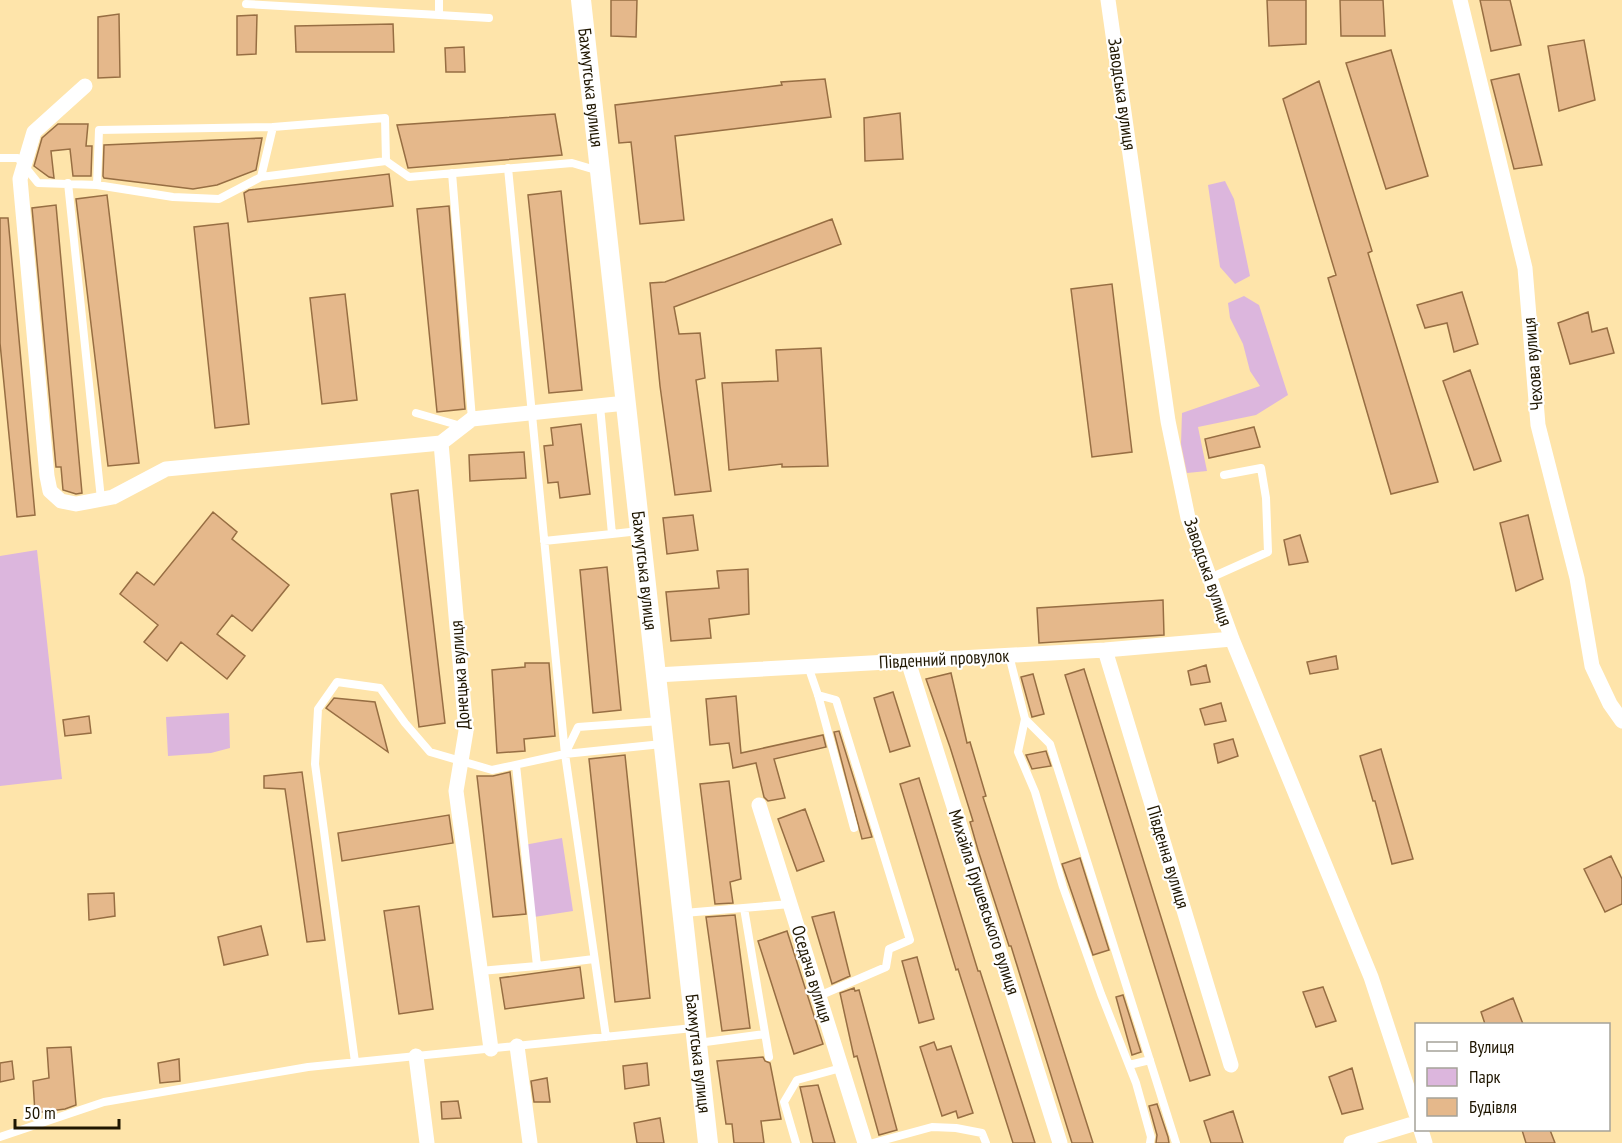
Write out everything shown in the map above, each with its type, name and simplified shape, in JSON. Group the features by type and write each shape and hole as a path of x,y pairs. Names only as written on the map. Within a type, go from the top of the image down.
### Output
{"street":[{"name":"Бахмутська вулиця","path":"581,0 708,1143"},
{"name":"Заводська вулиця","path":"1108,0 1168,421 1188,519 1232,639 1371,977 1415,1111"},
{"name":"Чехова вулиця","path":"1460,0 1525,268 1538,425 1577,578 1592,666 1610,704 1622,721"},
{"path":"85,86 34,132 20,180 45,464 50,490 61,501 76,504 113,497 166,469 441,443 467,423 532,413 626,403"},
{"name":"Донецька вулиця","path":"441,443 465,731 456,791 491,1048"},
{"name":"Південний провулок","path":"656,675 1105,650 1232,639"},
{"name":"Південна вулиця","path":"1105,650 1231,1065"},
{"name":"Михайла Грушевського вулиця","path":"908,661 1060,1143"},
{"name":"Оседача вулиця","path":"759,805 865,1143"},
{"path":"517,1046 530,1143"},
{"path":"416,1056 428,1143"},
{"path":"1351,1143 1415,1123"}],"lane":[{"path":"439,0 439,15"},
{"path":"246,4 489,18"},
{"path":"97,185 99,130 273,127 385,118 386,161"},
{"path":"261,177 273,127"},
{"path":"1,157 18,159 38,183 97,185 173,197 219,199 261,177 386,161 409,177 572,163 601,172"},
{"path":"508,168 565,754 606,1037"},
{"path":"416,413 467,423 452,173"},
{"path":"68,183 101,499"},
{"path":"600,406 612,534"},
{"path":"1208,578 1268,552 1266,498 1261,468 1224,475"},
{"path":"544,542 640,531"},
{"path":"1009,655 1025,719 1018,752 1035,792 1063,887 1101,994 1137,1083 1151,1137 1150,1143"},
{"path":"807,666 818,695 854,828"},
{"path":"355,1062 315,764 318,709 338,682 380,688 405,723 430,752 492,770 565,754 664,744"},
{"path":"818,695 836,700 909,940 889,949 886,967 819,996"},
{"path":"1025,719 1050,744 1176,1143"},
{"path":"565,754 578,727 661,720"},
{"path":"516,765 537,966"},
{"path":"682,913 790,904"},
{"path":"744,908 769,1057"},
{"path":"480,971 594,959"},
{"path":"0,1137 104,1102 308,1067 606,1037 765,1034"},
{"path":"1129,1065 1150,1060"},
{"path":"796,1143 784,1102 797,1080 841,1068"},
{"path":"873,1143 932,1127 956,1128 982,1133 986,1143"}],"green space":[{"path":"1225,181 1234,199 1250,276 1235,284 1220,267 1208,185"},
{"path":"1244,296 1259,305 1288,395 1256,415 1198,427 1207,471 1187,473 1181,444 1182,413 1260,386 1250,371 1243,344 1230,318 1228,303"},
{"path":"37,550 62,779 0,786 0,556"},
{"path":"229,713 230,748 211,753 168,756 166,717"},
{"path":"562,838 573,911 534,917 524,845"}],"building":[{"path":"611,0 637,0 636,37 611,36"},
{"path":"1267,0 1306,0 1306,44 1269,46"},
{"path":"1340,0 1383,0 1385,36 1341,36"},
{"path":"1480,0 1510,0 1521,45 1491,51"},
{"path":"119,14 120,77 98,78 98,17"},
{"path":"257,15 256,54 237,55 237,16"},
{"path":"393,24 394,52 296,52 295,26"},
{"path":"1584,40 1595,100 1559,111 1548,46"},
{"path":"464,47 465,72 446,72 445,48"},
{"path":"1391,50 1428,176 1386,189 1346,63"},
{"path":"1519,74 1542,165 1514,169 1491,80"},
{"path":"825,79 831,117 675,136 684,220 640,224 631,142 619,143 615,105 782,85 781,82"},
{"path":"1319,81 1372,251 1368,253 1438,482 1391,494 1328,278 1336,275 1283,99"},
{"path":"900,113 903,159 865,161 864,118"},
{"path":"555,114 562,155 408,168 397,125"},
{"path":"58,124 88,124 86,146 92,146 91,176 73,176 70,149 51,151 54,178 34,166 42,138"},
{"path":"262,138 256,170 217,185 193,189 104,178 103,176 104,145"},
{"path":"389,174 393,206 248,222 244,193 249,190"},
{"path":"561,191 582,390 549,393 528,195"},
{"path":"107,195 139,463 108,466 76,199"},
{"path":"56,205 82,493 76,494 63,490 61,467 56,467 32,208"},
{"path":"449,206 465,409 437,412 417,209"},
{"path":"0,218 8,218 35,515 17,517 0,343"},
{"path":"832,219 841,244 674,307 679,334 700,333 705,378 696,380 711,491 675,495 660,386 650,283 665,282"},
{"path":"228,223 249,424 215,428 194,227"},
{"path":"1112,284 1132,452 1092,457 1071,289"},
{"path":"1462,292 1478,344 1454,352 1447,323 1425,328 1417,305"},
{"path":"345,294 357,400 322,404 310,298"},
{"path":"1588,312 1592,332 1607,328 1614,353 1570,364 1558,323"},
{"path":"821,348 828,466 782,467 782,464 729,470 722,383 778,381 776,350"},
{"path":"1470,370 1501,461 1474,470 1443,381"},
{"path":"581,424 590,494 560,498 558,482 548,483 544,446 553,445 551,428"},
{"path":"1254,427 1260,447 1209,458 1205,439"},
{"path":"524,452 526,478 470,481 469,455"},
{"path":"418,490 445,723 419,727 391,494"},
{"path":"213,512 237,532 232,539 289,585 252,631 232,615 217,634 245,656 227,679 181,642 167,661 144,642 158,625 120,594 137,572 154,585"},
{"path":"693,515 698,550 667,554 663,518"},
{"path":"1528,515 1543,579 1516,591 1500,523"},
{"path":"1300,535 1308,562 1289,565 1284,540"},
{"path":"607,567 621,710 593,713 580,570"},
{"path":"748,569 749,614 709,619 711,638 671,641 666,592 719,588 717,571"},
{"path":"1163,600 1164,635 1039,643 1037,608"},
{"path":"1336,656 1338,669 1310,674 1307,662"},
{"path":"525,663 549,663 555,736 524,739 525,751 497,753 492,670 525,667"},
{"path":"1206,665 1210,682 1191,685 1188,671"},
{"path":"1084,669 1210,1075 1190,1081 1065,675"},
{"path":"951,673 967,743 970,742 986,796 983,797 1093,1143 1072,1143 1011,946 1009,946 978,850 970,822 973,821 950,747 926,679"},
{"path":"1033,674 1044,714 1032,717 1021,677"},
{"path":"893,692 910,746 890,752 874,698"},
{"path":"736,696 741,753 823,735 826,747 774,759 785,798 768,801 764,797 756,763 733,768 729,743 710,745 706,699"},
{"path":"334,698 375,702 388,752 326,708"},
{"path":"1221,703 1226,721 1205,725 1200,709"},
{"path":"89,716 91,733 65,736 63,720"},
{"path":"839,731 872,837 862,839 834,732"},
{"path":"1233,739 1238,756 1218,763 1214,744"},
{"path":"1381,749 1413,859 1392,864 1360,756"},
{"path":"1046,751 1051,766 1032,769 1026,755"},
{"path":"625,755 650,998 615,1002 589,759"},
{"path":"302,772 325,940 307,942 285,789 264,788 264,776"},
{"path":"510,772 526,914 493,917 477,776 493,776"},
{"path":"919,778 978,971 980,971 1035,1143 1013,1143 958,969 956,970 900,784"},
{"path":"729,781 741,879 730,882 733,903 715,904 700,784"},
{"path":"805,809 824,861 797,871 778,819"},
{"path":"449,815 453,843 342,861 338,833"},
{"path":"1611,856 1622,879 1622,904 1605,912 1584,869"},
{"path":"1080,858 1109,950 1093,955 1062,864"},
{"path":"114,893 115,916 89,920 88,894"},
{"path":"419,906 433,1009 399,1014 384,911"},
{"path":"834,912 850,976 832,984 812,917"},
{"path":"735,915 750,1028 722,1031 706,917"},
{"path":"261,926 268,955 224,965 218,937"},
{"path":"787,931 823,1044 794,1054 758,941"},
{"path":"917,957 934,1019 919,1023 902,961"},
{"path":"580,967 584,998 505,1009 500,978"},
{"path":"1323,987 1336,1021 1316,1027 1303,992"},
{"path":"854,988 855,991 859,990 897,1130 879,1135 857,1056 854,1057 840,993"},
{"path":"1123,995 1141,1052 1132,1055 1116,997"},
{"path":"1513,998 1523,1023 1485,1023 1481,1012"},
{"path":"934,1042 937,1050 951,1046 973,1113 958,1118 956,1111 942,1116 920,1047"},
{"path":"71,1047 76,1105 65,1109 35,1113 33,1081 49,1078 47,1048"},
{"path":"763,1057 770,1063 781,1119 761,1121 764,1143 734,1143 732,1124 726,1124 717,1061"},
{"path":"179,1059 180,1081 160,1083 158,1063"},
{"path":"12,1061 14,1079 0,1082 0,1063"},
{"path":"647,1063 649,1085 625,1089 623,1066"},
{"path":"1352,1068 1363,1109 1342,1114 1329,1077"},
{"path":"547,1078 550,1102 534,1102 531,1081"},
{"path":"818,1085 835,1143 813,1143 800,1087"},
{"path":"458,1101 461,1118 442,1119 441,1102"},
{"path":"1157,1104 1169,1143 1156,1143 1157,1135 1149,1106"},
{"path":"1233,1111 1243,1143 1211,1143 1204,1121"},
{"path":"660,1118 664,1143 637,1143 634,1123"},
{"path":"1522,1131 1550,1131 1555,1143 1526,1143"}]}
